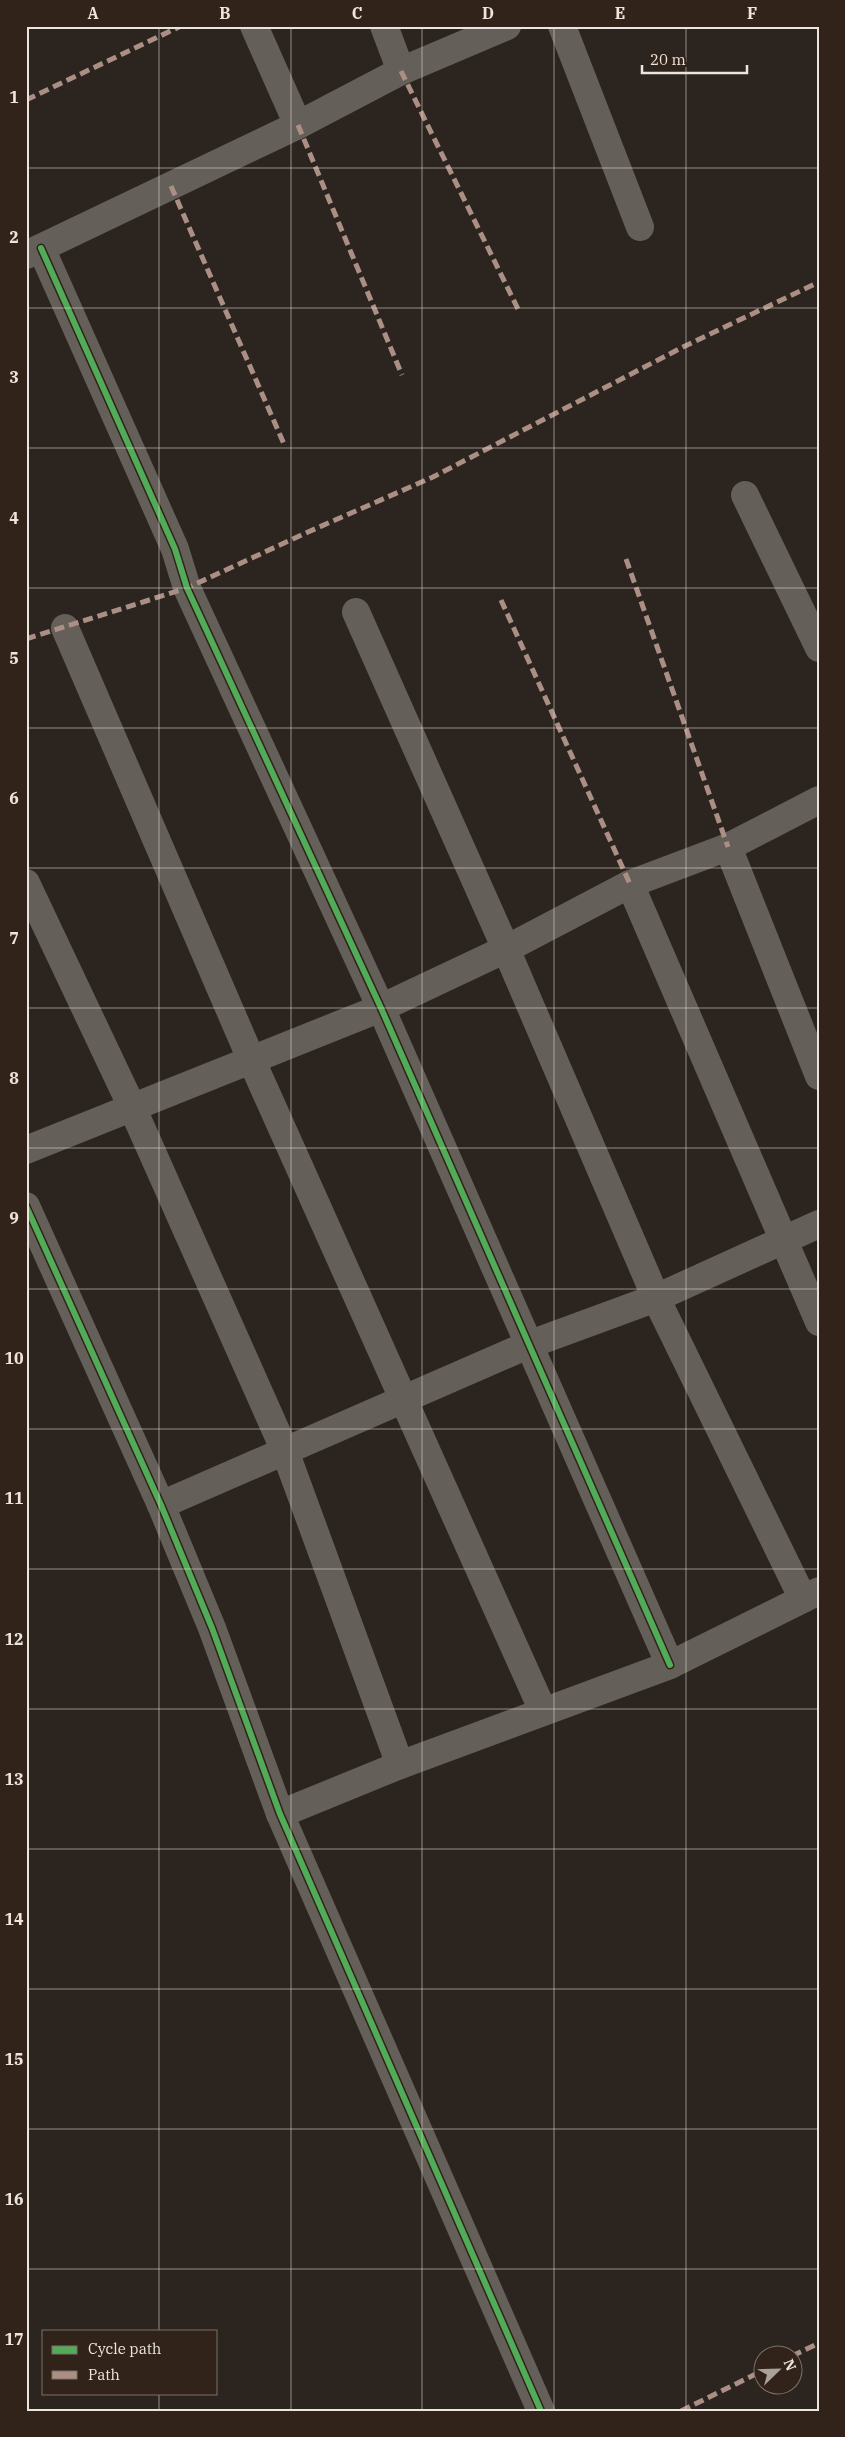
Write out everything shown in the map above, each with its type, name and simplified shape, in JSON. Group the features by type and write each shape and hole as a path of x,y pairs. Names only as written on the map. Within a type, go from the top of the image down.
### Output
{"street":[{"path":"254,26 298,125"},
{"path":"384,26 401,72"},
{"path":"507,26 401,72 298,125 34,252 175,549 188,588 381,1008 670,1665"},
{"path":"562,26 640,227"},
{"path":"745,495 819,648"},
{"path":"280,1814 400,1765 670,1665 811,1595 656,1298 506,949 356,612"},
{"path":"65,628 251,1059 544,1712"},
{"path":"26,1150 381,1008 506,949 630,884 728,847 819,800"},
{"path":"728,847 819,1076"},
{"path":"26,883 132,1107 285,1451 400,1765"},
{"path":"630,884 819,1322"},
{"path":"26,1206 161,1505 212,1628 280,1814 541,2411"},
{"path":"161,1505 528,1345 656,1298 819,1224"}],"marked path":[{"path":"26,100 181,26"},
{"path":"401,71 518,309"},
{"path":"298,125 402,375"},
{"path":"171,186 284,444"},
{"path":"26,639 187,588 433,477 683,347 819,282"},
{"path":"626,559 728,847"},
{"path":"501,600 630,884"},
{"path":"802,2351 819,2343"},
{"path":"681,2411 752,2376"}],"cycle path":[{"path":"41,248 175,549 187,588 381,1008 670,1665"},
{"path":"26,1206 161,1505 212,1628 280,1814 541,2411"}]}
